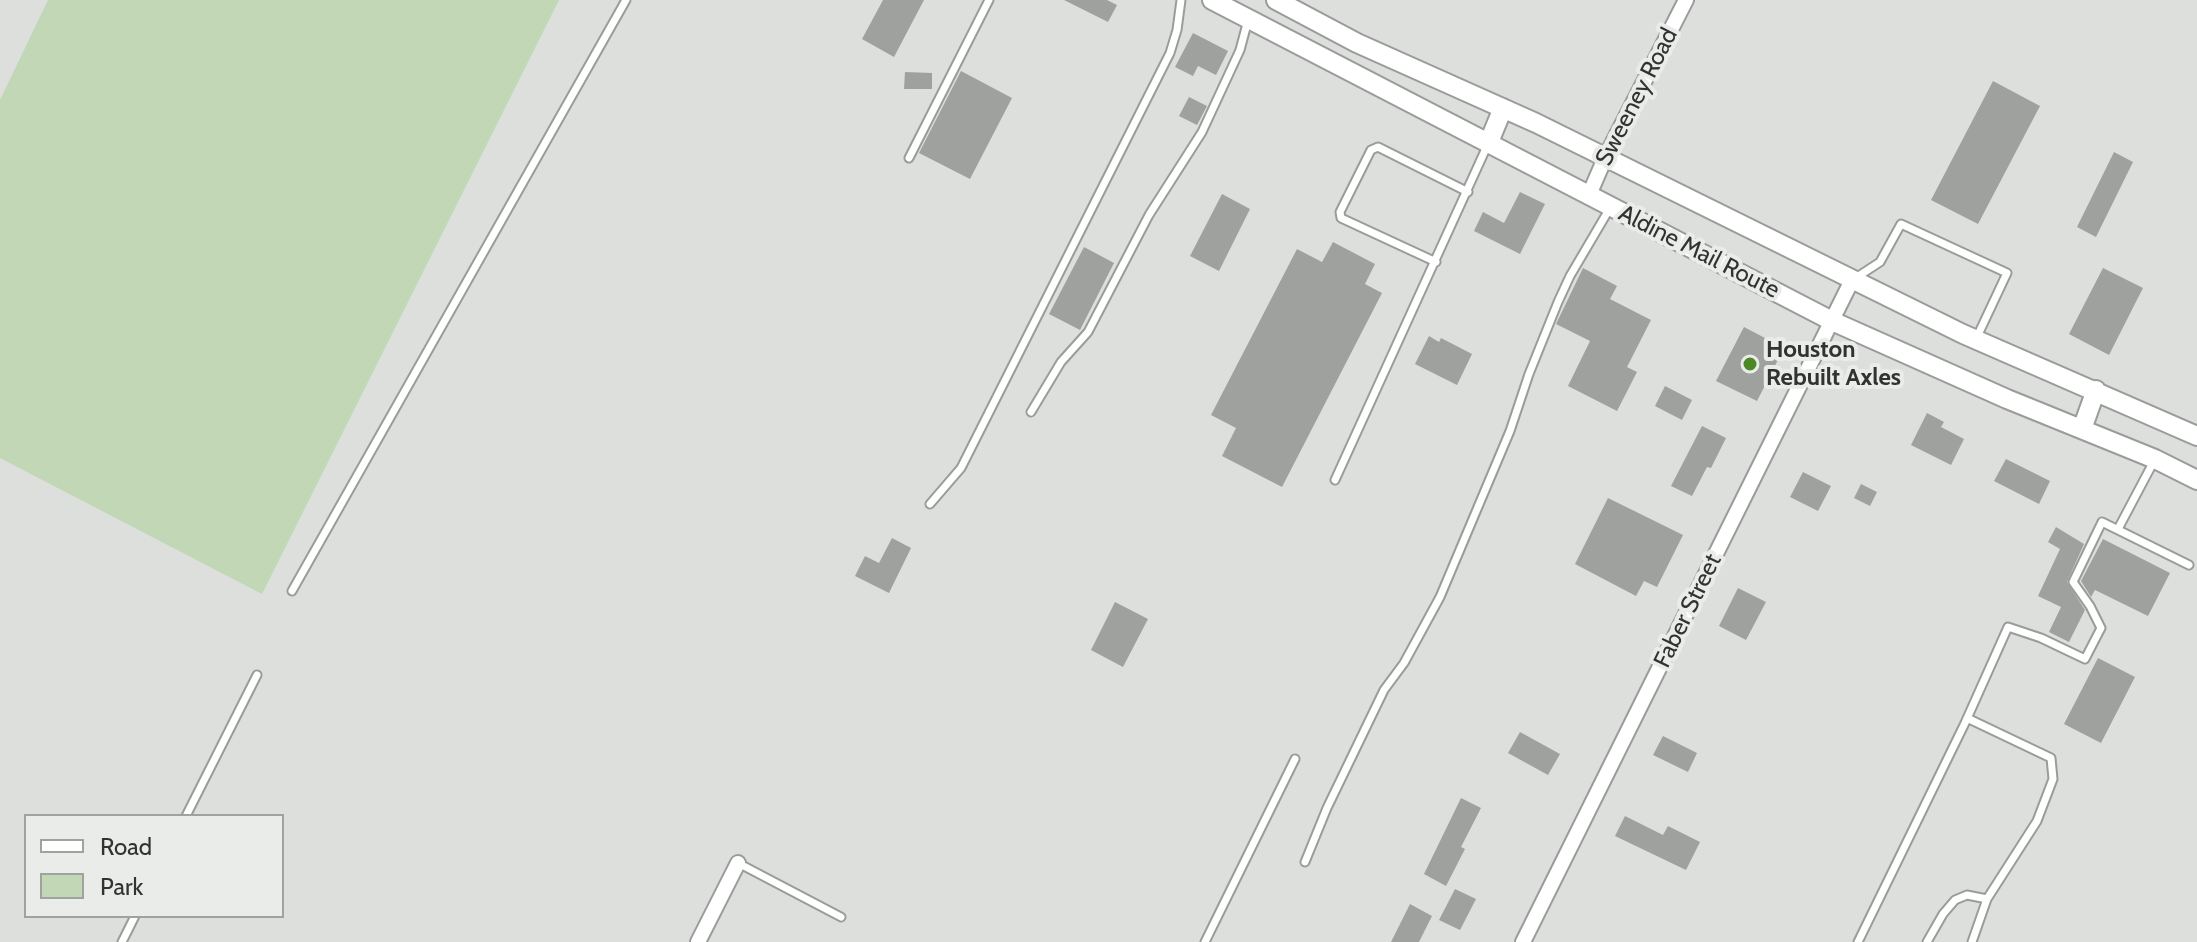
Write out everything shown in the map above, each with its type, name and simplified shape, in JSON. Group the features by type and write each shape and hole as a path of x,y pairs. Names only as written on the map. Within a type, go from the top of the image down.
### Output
{"main road":[{"name":"Aldine Mail Route","path":"1212,0 1832,321 1965,381 2155,459 2197,480"},
{"path":"1249,18 1256,0"},
{"name":"Aldine Mail Route","path":"1276,0 1357,43 1503,108 1976,340 2197,436"},
{"path":"1489,142 1503,108"},
{"path":"2082,429 2096,390"}],"street":[{"name":"Sweeney Road","path":"1589,195 1686,0"},
{"name":"Faber Street","path":"1523,942 1852,280"},
{"path":"698,942 738,863"}],"lane":[{"path":"292,591 626,0"},
{"path":"909,158 989,0"},
{"path":"930,504 961,468 1170,53 1181,0"},
{"path":"1031,412 1061,362 1088,332 1149,215 1202,132 1240,50 1249,18"},
{"path":"1335,480 1489,142"},
{"path":"1436,262 1341,218 1340,212 1371,150 1378,147 1468,192"},
{"path":"1305,862 1327,808 1384,690 1404,663 1440,597 1510,431 1558,302 1611,207"},
{"path":"1852,280 1880,262 1901,224 2007,273 1976,340"},
{"path":"2118,529 2155,459"},
{"path":"1858,942 2008,627 2041,638 2085,659 2101,628 2073,582 2102,522 2189,565"},
{"path":"187,814 257,675"},
{"path":"1967,718 2051,758 2053,779 2037,821 1987,899 1972,942"},
{"path":"1205,942 1295,759"},
{"path":"738,863 841,917"},
{"path":"1927,942 1955,900 1967,895 1987,899"},
{"path":"122,942 134,918"}],"green space":[{"path":"48,0 559,0 262,594 0,458 0,100"}],"building":[{"path":"883,0 924,0 894,57 862,39"},
{"path":"1064,0 1107,0 1117,5 1108,22"},
{"path":"1193,33 1228,51 1216,75 1198,66 1193,76 1175,67"},
{"path":"961,71 1012,98 970,179 919,153"},
{"path":"905,72 932,73 932,89 904,89"},
{"path":"1993,81 2040,106 1978,224 1931,200"},
{"path":"1189,97 1207,106 1197,125 1179,116"},
{"path":"2114,152 2133,162 2096,237 2077,227"},
{"path":"1520,192 1545,204 1520,254 1474,231 1483,212 1504,223"},
{"path":"1222,194 1250,209 1219,271 1190,256"},
{"path":"1333,242 1375,264 1365,284 1382,293 1282,487 1222,456 1236,428 1211,415 1297,249 1322,262"},
{"path":"1084,247 1114,263 1080,330 1049,314"},
{"path":"1583,268 1617,286 1610,299 1651,320 1627,367 1637,372 1617,411 1568,386 1590,341 1556,324"},
{"path":"2103,268 2143,288 2109,355 2069,334"},
{"name":"Houston Rebuilt Axles","path":"1744,327 1784,348 1757,401 1716,381"},
{"path":"1429,336 1439,342 1441,338 1472,354 1457,385 1415,364"},
{"path":"1665,386 1692,400 1682,420 1655,406"},
{"path":"1927,413 1944,422 1941,427 1964,439 1951,465 1911,445"},
{"path":"1702,426 1726,438 1692,496 1671,486"},
{"path":"2006,459 2050,481 2039,504 1994,481"},
{"path":"1803,472 1831,486 1818,511 1790,497"},
{"path":"1861,484 1877,492 1870,506 1854,498"},
{"path":"1608,498 1683,535 1657,587 1644,581 1636,596 1575,564"},
{"path":"2056,527 2084,544 2067,582 2085,610 2069,642 2049,632 2061,607 2038,596 2060,549 2048,542"},
{"path":"892,538 911,548 889,593 855,576 865,556 879,563"},
{"path":"2103,539 2170,573 2148,616 2095,590 2091,597 2081,581"},
{"path":"1738,588 1766,602 1746,640 1719,626"},
{"path":"1115,602 1148,619 1123,667 1091,650"},
{"path":"2098,658 2135,677 2101,743 2064,724"},
{"path":"1520,732 1560,754 1548,775 1508,753"},
{"path":"1663,736 1697,753 1688,772 1653,755"},
{"path":"1461,798 1481,808 1446,886 1424,874"},
{"path":"1625,816 1663,835 1668,826 1700,842 1686,870 1615,836"},
{"path":"1455,889 1476,899 1460,930 1439,920"},
{"path":"1410,904 1432,916 1419,942 1391,942"}],"place":[{"name":"Houston Rebuilt Axles","path":"1750,364"}]}
